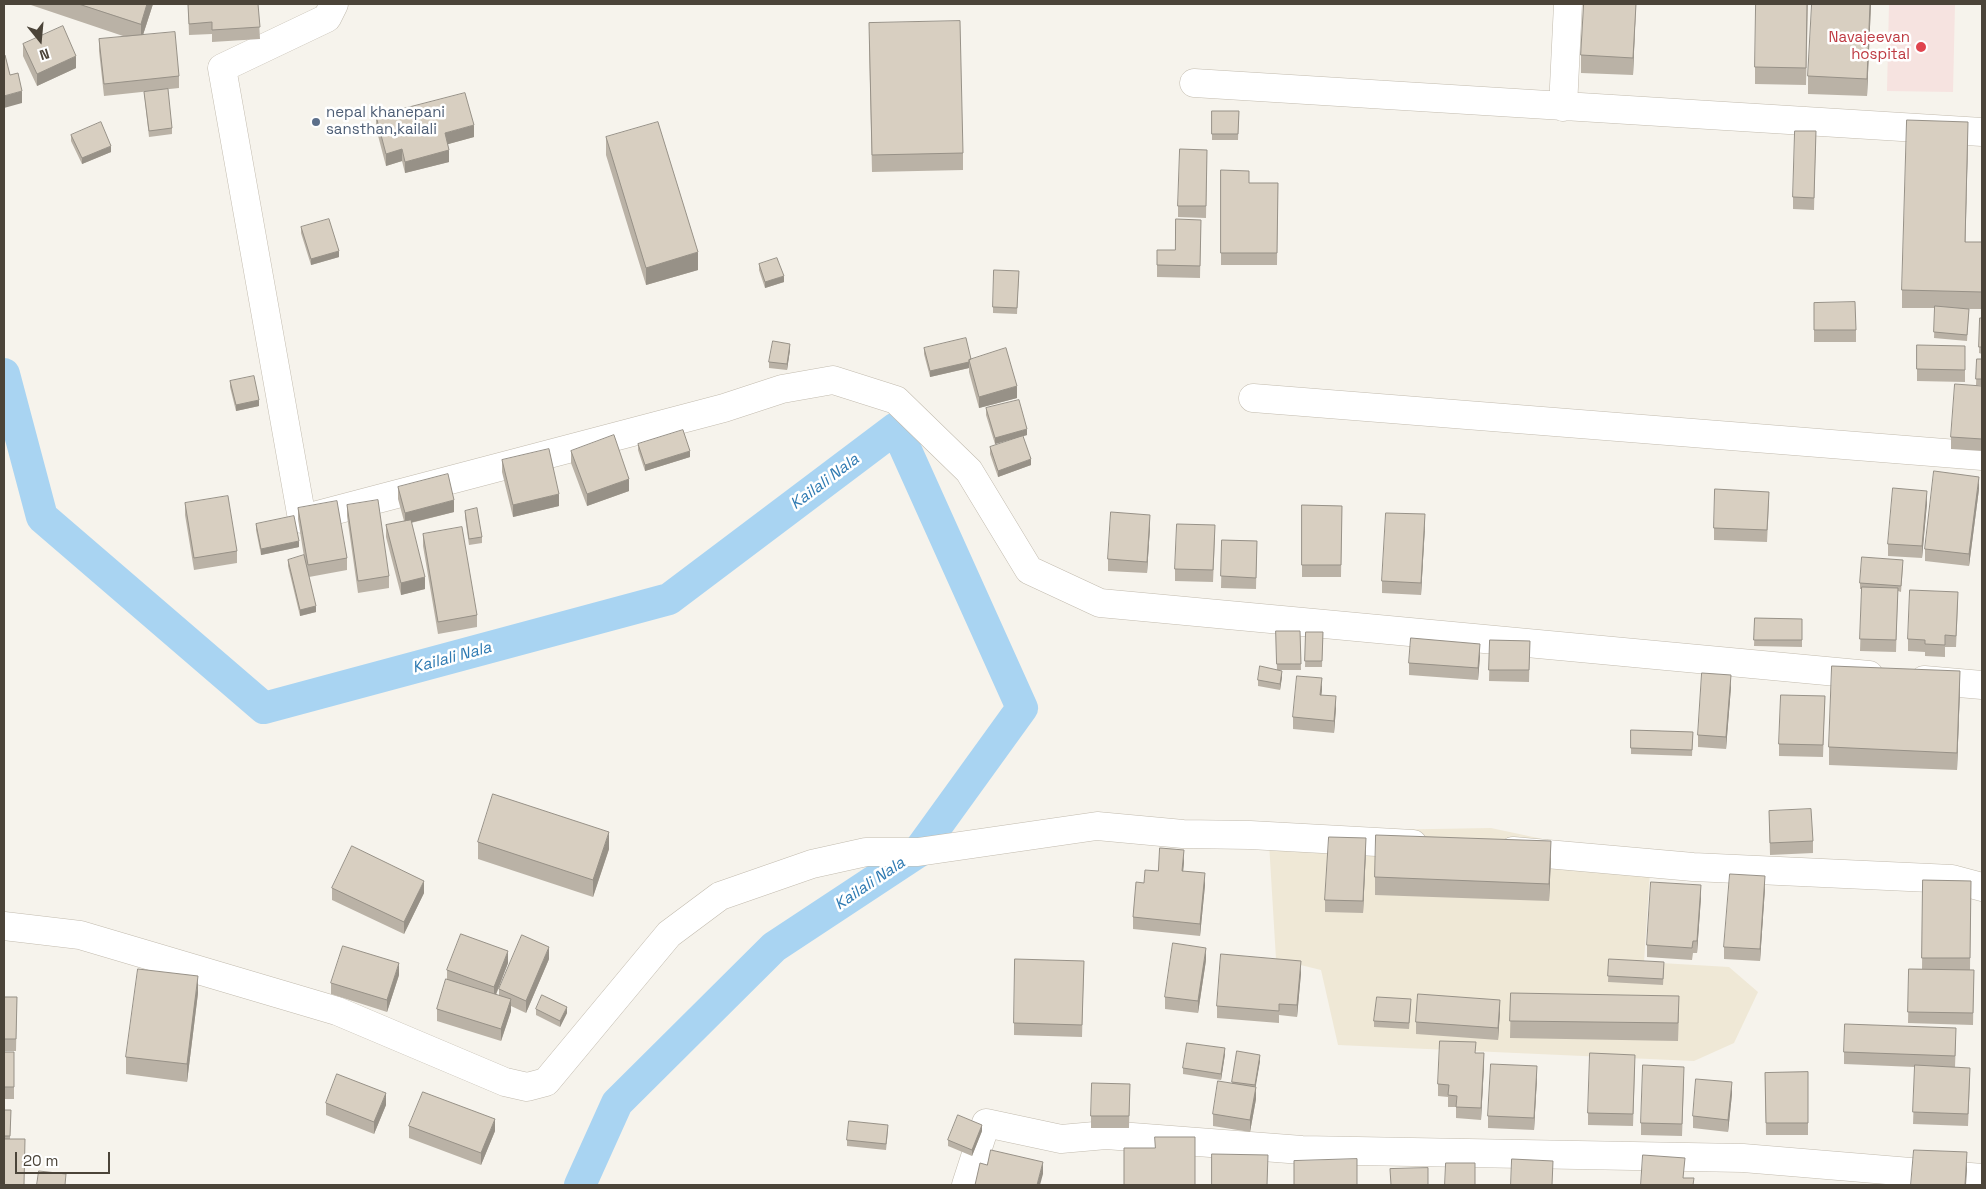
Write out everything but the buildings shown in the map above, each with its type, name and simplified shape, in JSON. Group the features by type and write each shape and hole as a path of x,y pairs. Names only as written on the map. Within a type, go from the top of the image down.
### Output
{"street":[{"path":"334,4 327,18 222,68 302,518 724,408 782,390 833,380 896,400 969,472 1029,570 1100,603 1982,685"},
{"path":"1563,107 1568,4"},
{"path":"1194,83 1982,132"},
{"path":"1253,398 1982,456"},
{"path":"4,926 80,935 337,1011 505,1082 527,1087 546,1082 669,934 720,896 812,864 866,852 918,852 1097,826 1183,834 1250,835 1438,845"},
{"path":"1487,849 1693,867 1952,879 1982,887"},
{"path":"966,1185 986,1123 1061,1139 1106,1135 1302,1150 1743,1158 1982,1178"}],"shaded area":[{"name":"Navajeevan hospital","path":"1889,4 1955,4 1953,92 1887,91"},
{"path":"1491,828 1594,850 1650,872 1644,962 1729,967 1758,992 1734,1043 1694,1061 1338,1045 1321,970 1276,959 1269,843 1317,831"}],"waterway":[{"name":"Kailali Nala","path":"4,374 42,517 264,708 669,599 896,428 1022,708 918,852 774,947 617,1103 580,1185"}],"place":[{"name":"Navajeevan hospital","path":"1921,47"},
{"name":"nepal khanepani sansthan,kailali","path":"316,122"}]}
